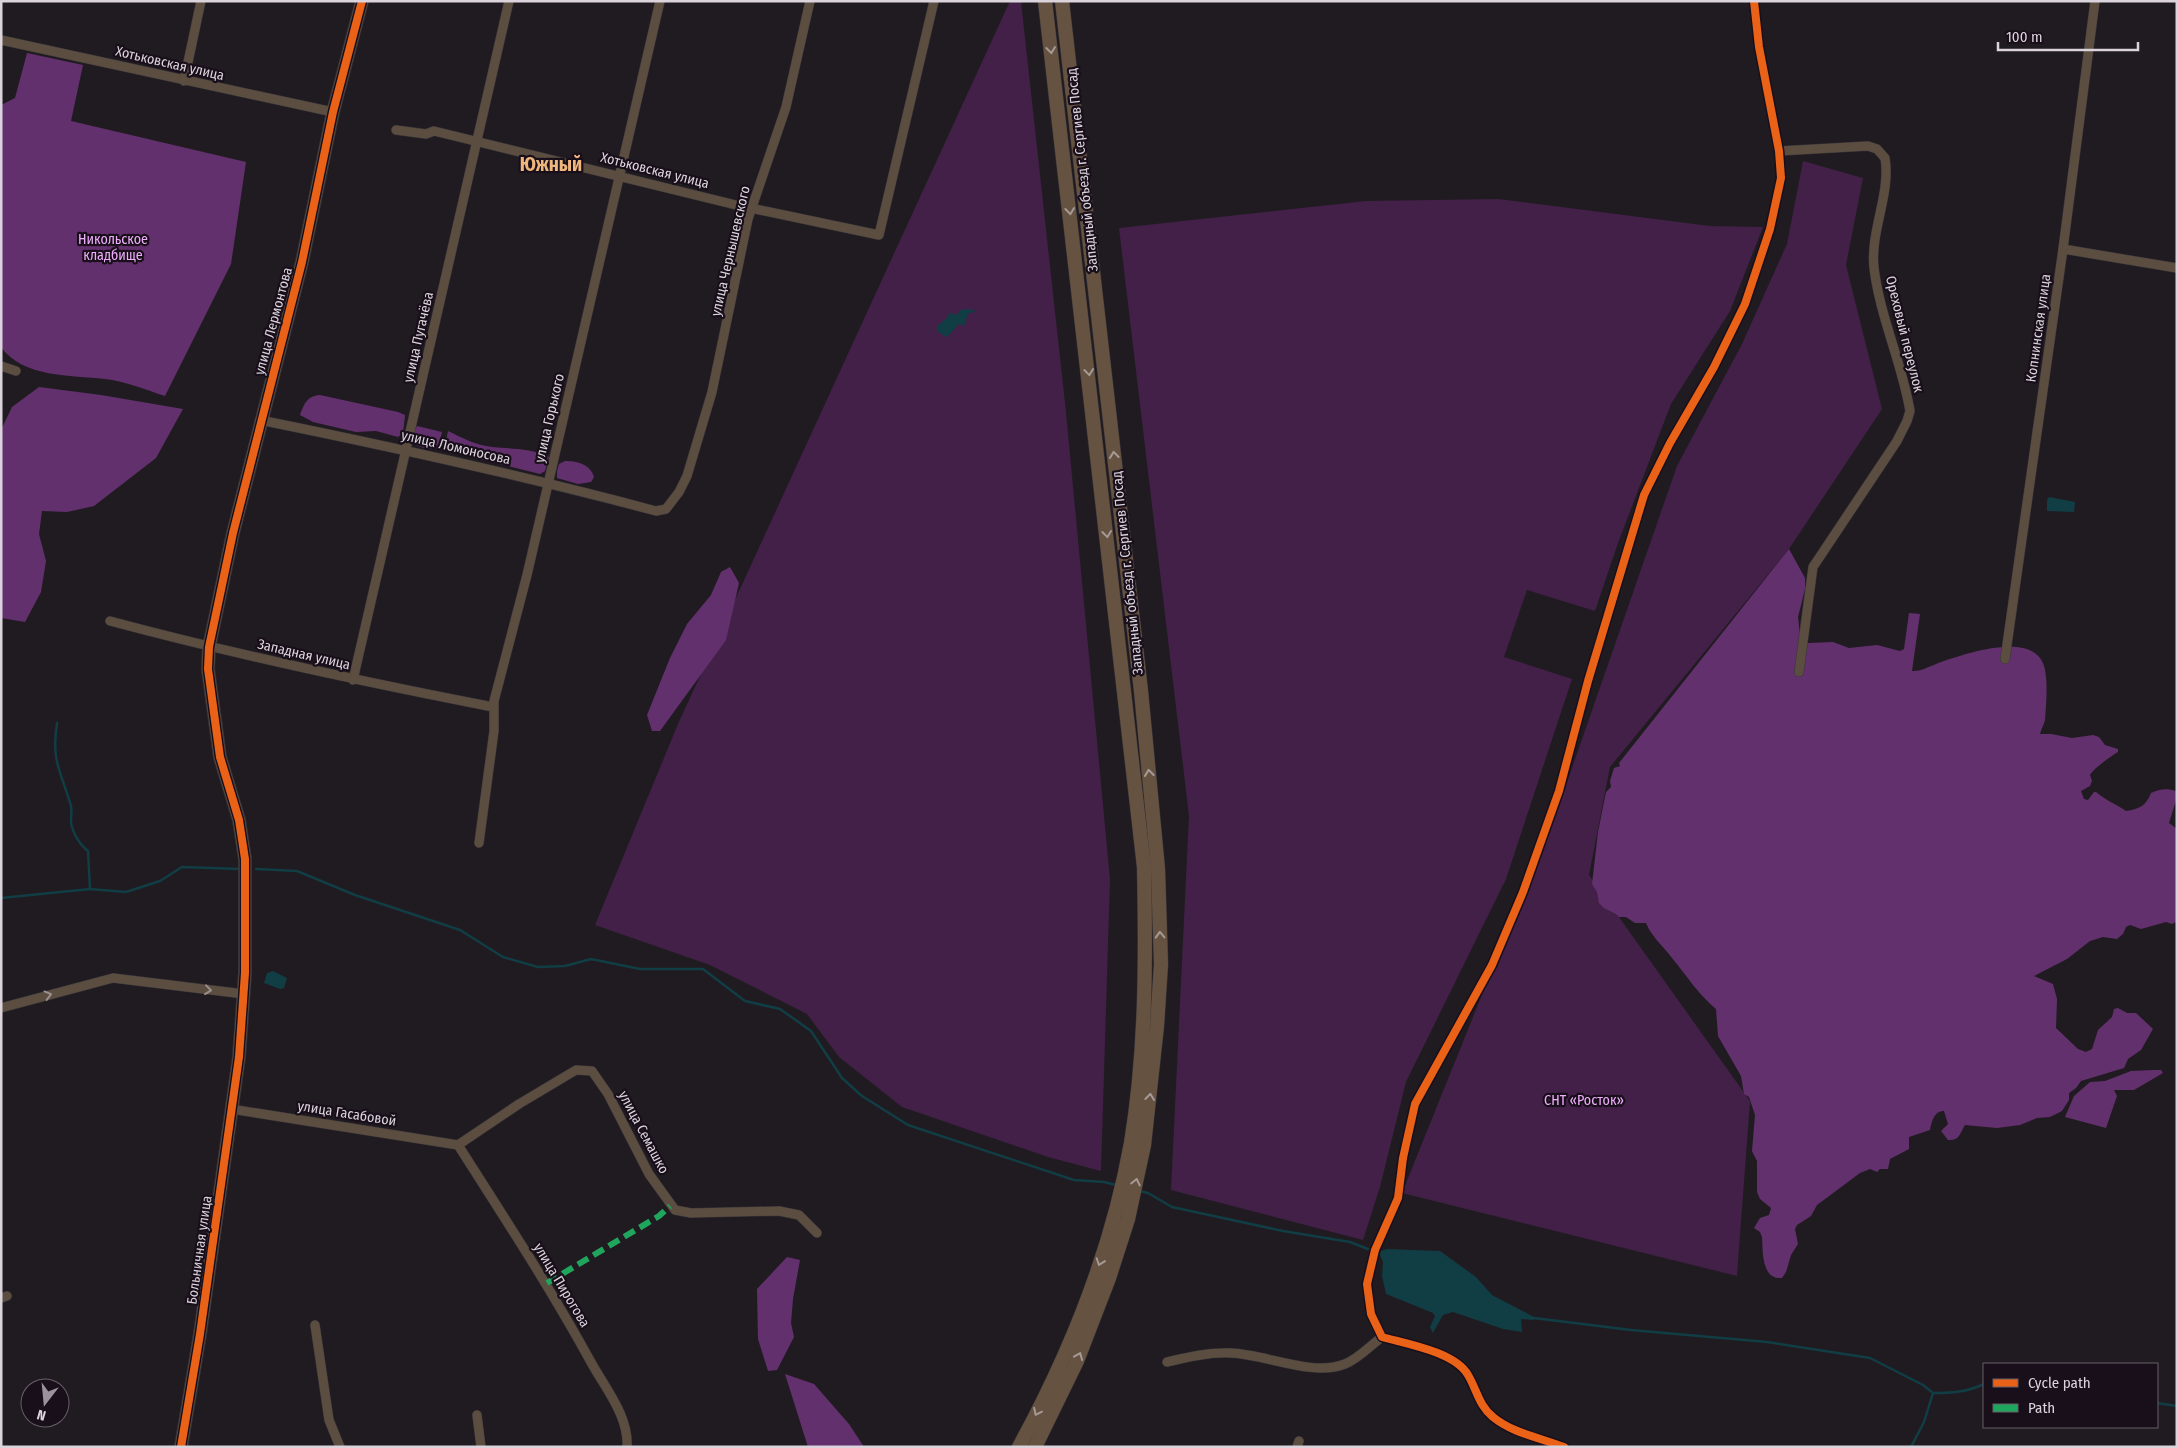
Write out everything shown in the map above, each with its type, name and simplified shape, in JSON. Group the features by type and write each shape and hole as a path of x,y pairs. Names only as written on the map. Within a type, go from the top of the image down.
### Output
{"main road":[{"name":"Западный объезд г. Сергиев Посад","path":"1045,1 1144,867 1146,961 1137,1144"},
{"name":"Западный объезд г. Сергиев Посад","path":"1062,1 1141,691 1158,870 1161,964 1157,1026 1137,1144"},
{"path":"1035,1447 1077,1361 1109,1278 1137,1144"},
{"path":"1020,1447 1069,1346 1121,1217"}],"street":[{"path":"184,81 202,1"},
{"name":"улица Лермонтова","path":"244,994 245,859 240,820 220,757 208,669 209,647 260,420 302,262 333,112 362,1"},
{"name":"улица Пугачёва","path":"353,680 509,1"},
{"name":"улица Горького","path":"479,843 494,731 493,707 527,575 660,1"},
{"name":"улица Чернышевского","path":"671,504 688,476 712,392 752,207 786,107 810,1"},
{"name":"Хотьковская улица","path":"396,130 426,134 434,131 736,204 879,235 934,1"},
{"path":"1564,1447 1517,1430 1495,1419 1483,1408 1467,1373 1452,1360 1424,1348 1382,1337 1371,1314 1367,1284 1375,1250 1398,1198 1403,1158 1415,1104 1492,965 1523,892 1559,791 1590,674 1644,495 1670,443 1714,367 1745,304 1770,229 1781,178 1779,151 1759,47 1754,1"},
{"name":"Копнинская улица","path":"2004,659 2064,249 2095,1"},
{"name":"Хотьковская улица","path":"1,40 333,112"},
{"name":"Ореховый переулок","path":"1779,151 1868,146 1877,149 1886,158 1886,178 1875,243 1874,268 1910,410 1897,441 1813,567 1800,672"},
{"path":"2064,249 2177,268"},
{"path":"1,366 16,371"},
{"name":"улица Ломоносова","path":"260,420 405,449 548,482 656,511 666,509 671,504"},
{"name":"Западная улица","path":"110,621 209,647 353,680 493,707"},
{"path":"1,1008 113,978 244,994"},
{"name":"Больничная улица","path":"181,1447 200,1334 239,1057 244,994"},
{"name":"улица Семашко","path":"458,1145 519,1104 576,1070 592,1071 608,1094 649,1174 675,1210 691,1213 779,1211 799,1215 817,1234"},
{"name":"улица Гасабовой","path":"231,1109 458,1145"},
{"name":"улица Пирогова","path":"458,1145 547,1283 586,1352 620,1414 627,1433 627,1447"},
{"path":"315,1325 329,1420 340,1447"},
{"path":"1167,1362 1191,1356 1232,1353 1302,1366 1326,1368 1345,1364 1382,1337"},
{"path":"477,1415 481,1447"}],"green space":[{"path":"1010,1 1021,1 1066,412 1110,879 1101,1171 1048,1157 902,1107 839,1057 807,1014 710,965 595,925 678,724"},
{"name":"Никольское кладбище","path":"27,53 83,65 71,121 246,162 231,264 165,396 113,380 35,370 22,365 10,357 1,347 1,105 15,98"},
{"name":"СНТ «Росток»","path":"1803,161 1863,178 1846,265 1882,409 1789,549 1610,767 1589,875 1750,1101 1737,1276 1402,1193 1492,970 1540,860 1677,466 1742,344 1787,244"},
{"path":"1498,199 1710,226 1763,227 1730,311 1671,404 1618,543 1595,611 1527,590 1504,657 1572,679 1506,879 1406,1082 1380,1187 1363,1240 1171,1190 1189,816 1119,228 1366,201"},
{"path":"39,387 183,409 156,458 94,506 67,512 42,511 39,534 46,561 41,592 25,622 1,618 1,430 12,407"},
{"path":"320,395 405,415 403,433 398,437 376,431 356,432 313,422 300,415 307,401 312,397"},
{"path":"417,426 442,432 438,449 427,449 413,444 413,434"},
{"path":"448,431 480,445 528,450 542,454 549,457 545,471 540,474 471,457 468,447 459,444 449,448 445,447"},
{"path":"565,461 586,466 594,477 591,482 578,484 557,478 559,464"},
{"path":"1789,549 1805,578 1805,589 1798,617 1800,635 1803,641 1808,643 1833,642 1849,648 1877,645 1900,651 1904,649 1909,613 1920,614 1912,671 1969,653 2001,647 2016,647 2030,650 2040,658 2045,670 2047,689 2045,720 2040,734 2072,738 2093,735 2099,737 2105,745 2118,749 2118,752 2092,772 2090,775 2092,781 2090,786 2081,791 2084,799 2088,800 2096,792 2126,811 2142,806 2151,793 2166,789 2176,791 2177,797 2169,823 2177,829 2177,917 2176,922 2172,924 2166,922 2141,929 2130,925 2126,927 2123,934 2117,939 2103,937 2090,941 2067,959 2034,976 2053,984 2057,999 2056,1028 2078,1049 2086,1052 2092,1049 2098,1030 2112,1017 2114,1009 2118,1008 2127,1013 2136,1013 2153,1029 2141,1050 2128,1059 2124,1068 2081,1081 2069,1093 2069,1100 2062,1111 2050,1117 2037,1118 2020,1125 1997,1128 1965,1125 1957,1138 1948,1140 1941,1131 1948,1124 1944,1111 1941,1111 1933,1120 1930,1130 1909,1137 1909,1149 1890,1159 1888,1169 1880,1169 1877,1172 1870,1169 1860,1173 1817,1205 1811,1216 1797,1225 1795,1229 1798,1244 1791,1255 1786,1272 1782,1278 1775,1277 1767,1270 1763,1257 1762,1237 1760,1232 1754,1228 1760,1218 1769,1215 1771,1208 1760,1199 1757,1192 1757,1161 1752,1151 1755,1115 1749,1097 1744,1094 1741,1076 1718,1036 1716,1009 1693,985 1654,937 1646,923 1635,923 1626,917 1619,917 1604,908 1599,903 1597,892 1592,884 1598,832 1606,792 1611,787 1610,781 1614,768 1620,766 1619,763"},
{"path":"730,567 739,583 726,640 660,731 652,731 647,715 670,658 687,624 711,595 721,572"},
{"path":"2161,1070 2163,1073 2134,1090 2114,1090 2117,1096 2106,1128 2065,1117 2074,1096 2090,1082 2105,1081 2131,1071"},
{"path":"787,1257 800,1260 791,1323 794,1337 777,1370 768,1371 758,1339 757,1289"},
{"path":"785,1374 814,1384 849,1424 864,1447 808,1447"}],"water":[{"path":"970,309 976,311 968,314 964,326 959,324 947,337 938,332 937,326 947,318 949,313 957,315 960,310"},
{"path":"2049,497 2075,502 2074,512 2047,511 2047,500"},
{"path":"273,971 287,978 284,988 280,989 264,983 267,973"},
{"path":"1387,1249 1440,1251 1476,1277 1492,1295 1536,1318 1533,1320 1521,1319 1522,1332 1503,1329 1453,1312 1443,1315 1433,1333 1430,1327 1435,1316 1433,1313 1386,1294 1382,1276 1383,1262 1380,1255 1381,1251"}],"waterway":[{"path":"57,723 55,736 56,757 71,806 73,830 79,842 88,851 90,889"},
{"path":"1,898 90,889 126,892 160,881 182,867 240,869"},
{"path":"256,869 297,871 355,895 460,930 503,957 538,967 565,966 591,959 640,969 703,969 745,1001 780,1009 811,1031 842,1078 862,1096 908,1125 1074,1180 1104,1182 1116,1185"},
{"path":"1139,1191 1148,1193 1172,1207 1283,1231 1350,1242 1368,1249"},
{"path":"1534,1318 1631,1330 1767,1342 1870,1358 1923,1385 1933,1393 1959,1392 1983,1384"},
{"path":"1911,1447 1924,1422 1933,1393"},
{"path":"2158,1403 2177,1406"}],"marked path":[{"path":"547,1283 659,1216 670,1206"}],"cycle path":[{"path":"181,1447 200,1334 239,1057 245,973 245,859 239,820 220,757 208,669 209,647 233,533 302,262 333,112 362,1"},
{"path":"1564,1447 1518,1431 1493,1417 1481,1403 1468,1375 1453,1360 1430,1350 1382,1337 1371,1314 1367,1284 1375,1250 1398,1198 1403,1158 1415,1104 1492,965 1523,892 1559,791 1588,681 1644,495 1670,443 1714,367 1745,304 1770,229 1781,178 1779,151 1759,47 1754,1"}],"district":[{"name":"Южный","path":"551,164"}]}
